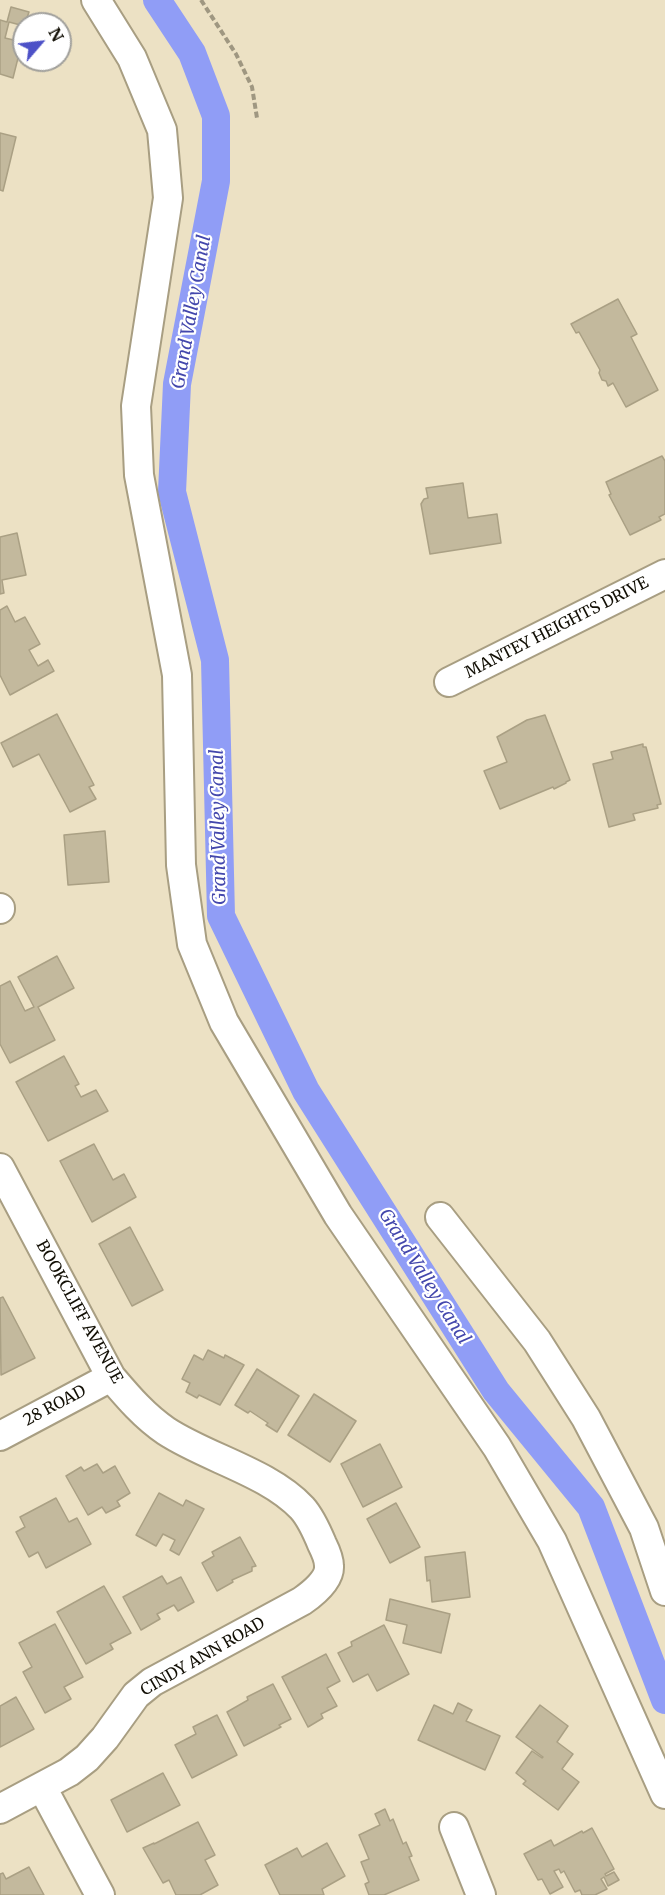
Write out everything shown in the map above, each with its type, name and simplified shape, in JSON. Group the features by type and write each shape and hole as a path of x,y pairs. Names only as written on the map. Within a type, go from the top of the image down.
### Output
{"street":[{"path":"96,0 132,58 162,130 168,198 136,406 140,475 177,675 181,865 192,944 224,1022 338,1215 497,1446 552,1541 665,1794"},
{"name":"MANTEY HEIGHTS DRIVE","path":"450,682 665,574"},
{"name":"BOOKCLIFF AVENUE","path":"1,1171 111,1377 135,1406 166,1431 268,1482 303,1509 315,1528 329,1566 327,1574 315,1592 302,1601"},
{"path":"440,1217 537,1341 586,1418 644,1528 665,1591"},
{"name":"28 ROAD","path":"0,1436 111,1377"},
{"name":"CINDY ANN ROAD","path":"0,1809 69,1772 87,1758 105,1738 136,1695 152,1682 302,1601"},
{"path":"42,1787 100,1895"},
{"path":"454,1827 482,1895"}],"path":[{"path":"201,0 236,54 252,87 257,118"}],"building":[{"path":"11,7 29,12 12,12 12,23 9,22 5,38 12,40 13,78 0,74 0,20 7,22"},
{"path":"0,133 16,137 3,191 0,190"},
{"path":"618,299 637,334 631,337 658,390 626,407 613,383 608,386 606,381 602,380 600,370 579,332 576,333 571,324"},
{"path":"662,456 665,461 665,514 659,517 661,520 630,535 609,495 611,494 606,482"},
{"path":"463,483 468,518 497,514 501,543 430,554 421,504 424,499 428,498 426,488"},
{"path":"17,533 26,575 2,580 4,593 0,594 0,537"},
{"path":"7,606 15,622 25,617 40,644 29,650 38,666 48,660 54,671 10,695 0,675 0,610"},
{"path":"57,714 94,785 89,787 96,799 70,812 39,754 13,767 1,743"},
{"path":"545,715 570,780 554,789 553,787 500,809 484,771 507,762 497,737 527,720"},
{"path":"643,744 643,747 646,747 661,804 657,805 658,808 633,814 635,820 609,827 593,764 613,759 611,752"},
{"path":"105,831 109,882 68,885 64,835"},
{"path":"57,956 74,988 38,1007 55,1040 10,1063 0,1044 0,986 10,981 25,1011 34,1007 18,977"},
{"path":"64,1056 79,1084 75,1086 81,1097 96,1090 108,1111 48,1141 16,1082"},
{"path":"94,1144 113,1180 124,1174 136,1197 92,1222 60,1161"},
{"path":"130,1227 163,1290 132,1306 99,1244"},
{"path":"3,1297 35,1358 1,1375 0,1298"},
{"path":"208,1350 224,1358 225,1355 244,1365 220,1405 199,1395 197,1398 186,1392 190,1383 182,1379 194,1355 203,1360"},
{"path":"257,1369 299,1396 277,1432 250,1411 248,1413 235,1405"},
{"path":"314,1394 356,1421 330,1462 288,1435"},
{"path":"380,1444 402,1487 363,1507 341,1464"},
{"path":"97,1464 103,1473 115,1466 130,1493 117,1501 120,1506 106,1513 102,1507 88,1515 66,1476 81,1467 84,1471"},
{"path":"159,1493 183,1506 186,1500 204,1509 179,1555 170,1550 175,1540 163,1534 156,1546 136,1535"},
{"path":"56,1498 69,1522 77,1518 91,1544 46,1568 38,1552 29,1557 16,1532 25,1527 20,1517"},
{"path":"396,1503 420,1547 390,1563 367,1519"},
{"path":"240,1537 256,1566 252,1567 252,1571 232,1580 233,1582 217,1591 202,1563 214,1556 212,1552"},
{"path":"465,1552 470,1597 432,1602 425,1557"},
{"path":"162,1576 167,1584 181,1577 194,1602 178,1611 174,1605 157,1614 160,1619 141,1630 123,1597"},
{"path":"104,1586 131,1633 110,1644 113,1649 86,1664 57,1612"},
{"path":"390,1599 450,1614 441,1653 403,1643 407,1625 386,1620"},
{"path":"55,1624 83,1677 64,1687 71,1699 45,1713 23,1672 32,1667 19,1643"},
{"path":"384,1625 409,1674 377,1691 368,1674 353,1682 338,1653 352,1646 351,1642"},
{"path":"326,1654 340,1681 327,1688 337,1706 321,1714 323,1718 308,1727 282,1677"},
{"path":"273,1684 291,1719 279,1725 281,1727 244,1746 227,1712 248,1700 247,1697"},
{"path":"16,1697 34,1729 0,1747 0,1706"},
{"path":"458,1703 472,1710 466,1721 500,1736 485,1770 418,1740 434,1705 453,1714"},
{"path":"540,1705 568,1726 557,1742 573,1754 562,1769 579,1782 558,1810 523,1784 526,1781 516,1773 532,1751 543,1757 516,1737"},
{"path":"217,1715 237,1755 192,1778 175,1745 196,1734 193,1727"},
{"path":"163,1773 180,1805 127,1832 111,1800"},
{"path":"385,1809 390,1821 393,1819 403,1844 406,1842 412,1856 409,1857 419,1880 384,1895 369,1895 365,1884 369,1882 361,1862 369,1859 359,1835 380,1825 375,1814"},
{"path":"198,1822 215,1855 205,1860 218,1885 200,1895 176,1895 169,1880 163,1883 143,1848"},
{"path":"592,1828 614,1869 605,1874 606,1876 614,1872 619,1880 608,1886 604,1877 601,1879 607,1889 595,1895 582,1895 580,1890 575,1892 564,1871 561,1873 559,1869 554,1871 563,1887 550,1894 542,1879 538,1880 524,1854 551,1840 554,1846"},
{"path":"327,1843 345,1876 322,1889 324,1895 280,1895 265,1865 297,1848 302,1857"},
{"path":"29,1867 44,1895 0,1895 0,1874 3,1873 6,1879"}],"waterway":[{"name":"Grand Valley Canal","path":"157,0 192,53 216,116 216,181 177,384 172,492 215,660 221,916 306,1091 496,1391 591,1507 665,1700"}]}
